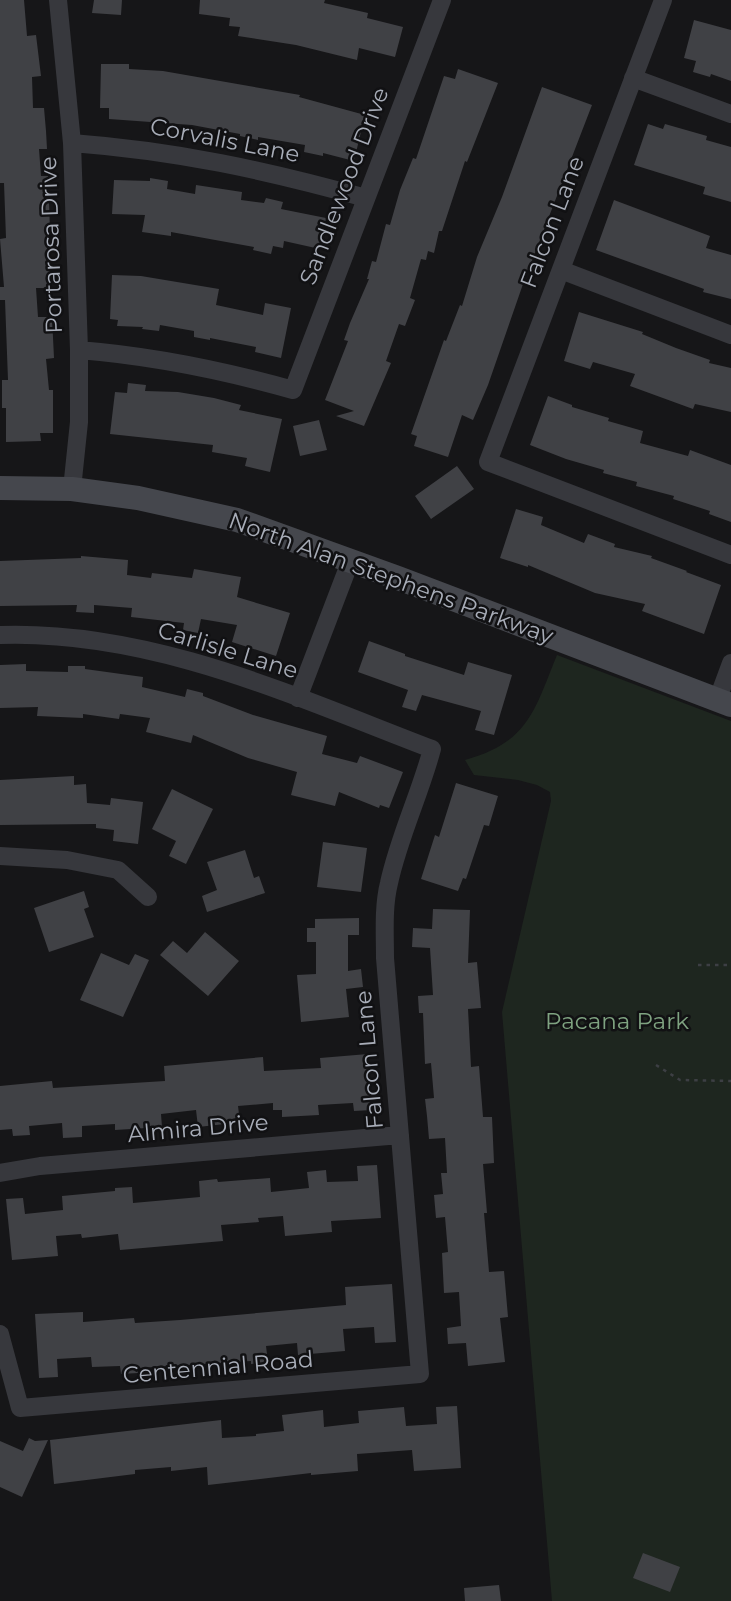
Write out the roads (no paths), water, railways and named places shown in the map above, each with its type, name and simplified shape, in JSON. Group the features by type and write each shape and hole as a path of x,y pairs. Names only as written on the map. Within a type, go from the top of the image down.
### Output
{"street":[{"name":"Portarosa Drive","path":"58,0 72,143 79,350 79,422 72,489"},
{"name":"Falcon Lane","path":"663,0 488,462 731,555"},
{"name":"Sandlewood Drive","path":"79,350 131,354 181,362 293,390 366,198 435,2"},
{"path":"633,78 731,114"},
{"name":"Corvalis Lane","path":"72,143 137,148 217,160 366,198"},
{"path":"561,270 731,335"},
{"name":"North Alan Stephens Parkway","path":"0,488 72,489 138,498 237,520 398,578 724,703"},
{"path":"298,698 350,562"},
{"name":"Carlisle Lane","path":"0,635 73,638 181,657 432,749"},
{"path":"724,703 731,663"},
{"name":"Falcon Lane","path":"420,1374 385,958 385,919 388,886 398,849 432,749"},
{"path":"0,856 67,860 118,870 148,897"},
{"name":"Almira Drive","path":"0,1173 40,1166 400,1135"},
{"name":"Centennial Road","path":"0,1334 20,1408 420,1374"}],"park label":[{"name":"Pacana Park","path":"617,1021"}]}
